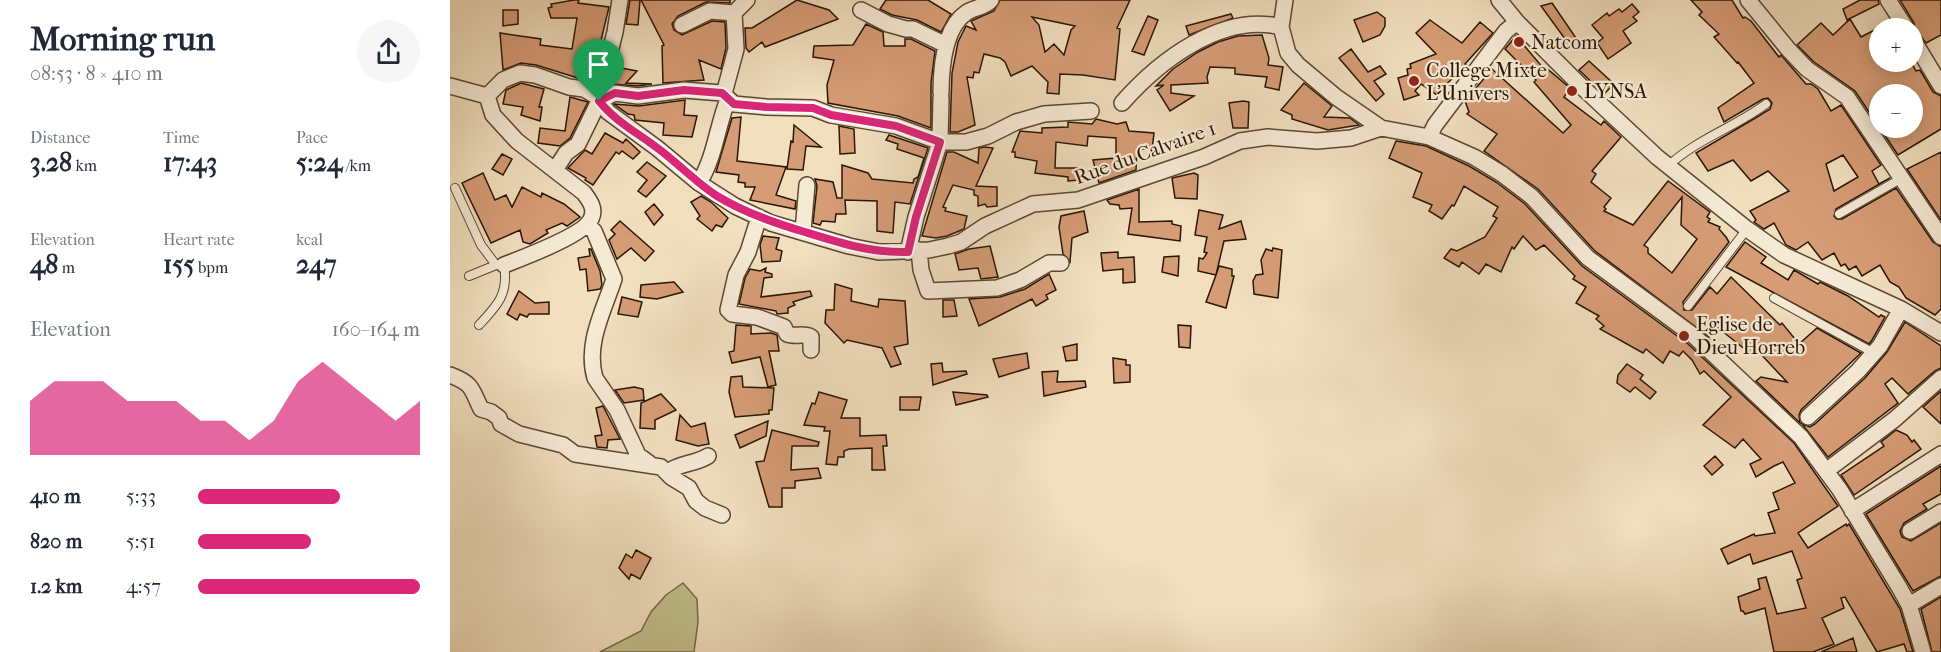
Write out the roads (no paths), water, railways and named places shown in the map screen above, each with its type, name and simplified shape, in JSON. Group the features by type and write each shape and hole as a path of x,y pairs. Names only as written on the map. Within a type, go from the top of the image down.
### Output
{"street":[{"path":"555,170 566,153 578,144 598,99 615,32 620,0"},
{"path":"699,183 713,152 725,90 736,49 734,13 747,0"},
{"path":"991,0 989,4 964,14 946,45 941,96 940,142 916,217 913,251 928,291 997,288 1020,280 1049,263 1061,263"},
{"name":"Rue du Calvaire 1","path":"1285,0 1281,27 1288,53 1298,65 1336,97 1381,128 1429,137 1474,157 1522,189 1588,258 1694,336 1801,437 1852,511 1909,605 1923,652"},
{"path":"1499,0 1517,22 1581,86 1668,166 1747,229 1784,255 1938,326"},
{"path":"1748,0 1794,56 1847,97 1941,237"},
{"path":"1888,0 1900,18"},
{"path":"861,10 897,28 913,28 946,45"},
{"path":"682,25 710,11 734,13"},
{"path":"1429,137 1435,125 1506,31 1517,22"},
{"path":"1122,103 1148,76 1179,51 1203,39 1231,29 1256,25 1281,27"},
{"path":"1923,56 1941,86"},
{"name":"Rue du Calvaire 1","path":"487,96 503,80 520,74 535,75 569,87 584,89 598,99 608,112 699,183 735,206 759,217 879,252 929,250 961,242 985,225 1033,204 1078,200 1204,157 1240,141 1268,137 1317,141 1352,138 1381,128"},
{"path":"450,86 487,96 493,115 512,136 584,193 591,202 593,213 587,225 546,248 500,265"},
{"path":"598,99 615,93 638,96 684,90 725,96 734,104 813,108 831,115 896,126 940,142 966,142 988,136 1016,122 1044,114 1091,111"},
{"path":"803,231 807,185"},
{"path":"759,217 748,252 736,275 728,310 732,314 768,320 784,327 787,334 793,336 807,335 811,337 811,350"},
{"path":"587,225 594,231 614,279 600,314 592,368 595,378 628,431 638,456 649,463"},
{"path":"1808,417 1874,353 1901,309"},
{"path":"450,375 468,383 473,388 481,408 491,412 499,418 501,424 519,434 563,445 575,454 662,466 689,488 696,501 705,508 722,515"},
{"path":"1826,471 1895,419 1941,378"},
{"path":"1852,511 1941,454"},
{"path":"668,472 674,468 698,462 708,456"},
{"path":"1910,531 1941,512"},
{"path":"1909,605 1941,586"}],"lane":[{"path":"1668,166 1699,142 1742,120 1766,104"},
{"path":"1839,214 1902,178"},
{"path":"456,188 481,245 500,265 507,279 500,303 479,325"},
{"path":"1688,306 1747,229"},
{"path":"469,276 500,265"},
{"path":"1774,298 1874,353"}],"place":[{"name":"Natcom","path":"1519,42"},
{"name":"College Mixte L'Univers","path":"1414,81"},
{"name":"LYNSA","path":"1572,91"},
{"name":"Eglise de Dieu Horreb","path":"1684,336"}]}
